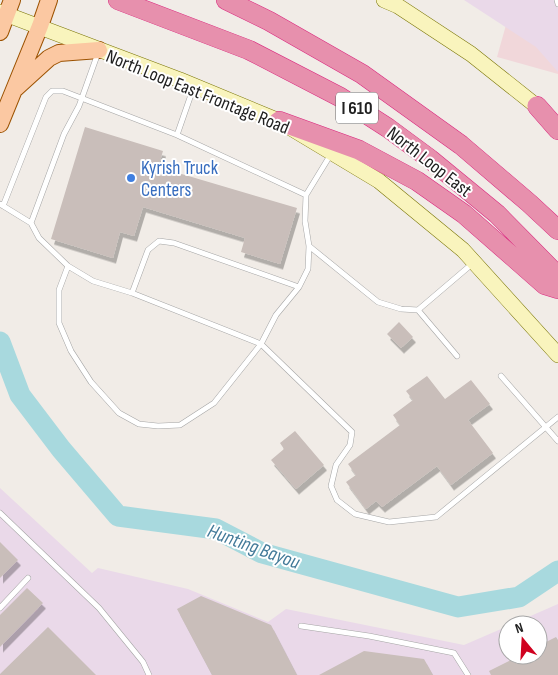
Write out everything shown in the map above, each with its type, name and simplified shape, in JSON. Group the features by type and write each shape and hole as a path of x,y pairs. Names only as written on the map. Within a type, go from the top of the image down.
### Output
{"highway":[{"name":"North Loop East","path":"118,0 249,50 340,97 388,128 430,159 497,214 558,276"},
{"name":"North Loop East","path":"226,0 269,21 362,74 461,145 558,230"},
{"path":"536,106 558,130"},
{"path":"279,121 359,150 416,181 464,214 545,285 558,289"}],"main road":[{"path":"0,124 49,0"},
{"path":"392,2 471,54 558,123"},
{"path":"0,32 6,9"},
{"name":"North Loop East Frontage Road","path":"6,9 40,26 279,121 379,181 463,250 558,355"},
{"path":"12,91 49,58 59,54 99,50"}],"lane":[{"path":"557,0 558,4"},
{"path":"31,223 64,134 82,99 99,50"},
{"path":"177,135 194,86"},
{"path":"306,195 177,135 63,91 52,91 46,96 1,205 31,223 40,238 68,266 93,281 132,293 261,344 352,432 350,445 336,465 331,486 336,500 355,514 389,522 436,517 558,417"},
{"path":"68,266 59,290 59,322 71,351 91,382 119,413 139,424 158,426 180,424 214,403 261,344 276,315 299,287 308,268 309,246 305,221 306,195 332,153"},
{"path":"132,293 148,250 159,241 174,243 299,287"},
{"path":"309,246 378,302 401,309 418,310 474,262"},
{"path":"418,310 457,356"},
{"path":"501,376 558,441"},
{"path":"0,513 99,608 143,662 149,675"},
{"path":"0,608 28,578"},
{"path":"301,626 369,636 454,653 468,675"}],"shaded area":[{"path":"464,0 558,0 558,72 536,47"},
{"path":"513,0 558,0 558,74 497,57"},
{"path":"0,488 92,573 98,568 188,589 268,622 286,609 464,645 498,630 498,665 548,665 548,615 533,615 558,604 558,675 0,675"}],"building":[{"path":"85,127 163,151 158,167 297,208 280,264 241,252 245,238 143,207 134,236 120,232 113,258 51,239"},
{"path":"399,322 413,337 401,348 387,334"},
{"path":"427,376 445,399 471,380 490,404 468,420 493,453 451,485 437,466 382,507 376,501 366,509 346,482 356,475 348,464 400,425 393,415 413,400 406,391"},
{"path":"295,431 324,465 296,489 271,460 284,449 280,443"},
{"path":"0,542 18,560 0,578"},
{"path":"27,588 43,603 0,647 0,615"},
{"path":"201,596 271,625 297,675 212,675 177,609"},
{"path":"48,627 96,675 0,675 0,674"},
{"path":"556,637 558,640 558,675 491,675 489,671 501,665 548,665 548,641"},
{"path":"364,651 424,659 433,675 319,675"}],"waterway":[{"name":"Hunting Bayou","path":"0,342 20,395 61,449 118,516 216,529 262,553 458,607 519,597 558,571"}],"place":[{"name":"Kyrish Truck Centers","path":"131,178"}]}
